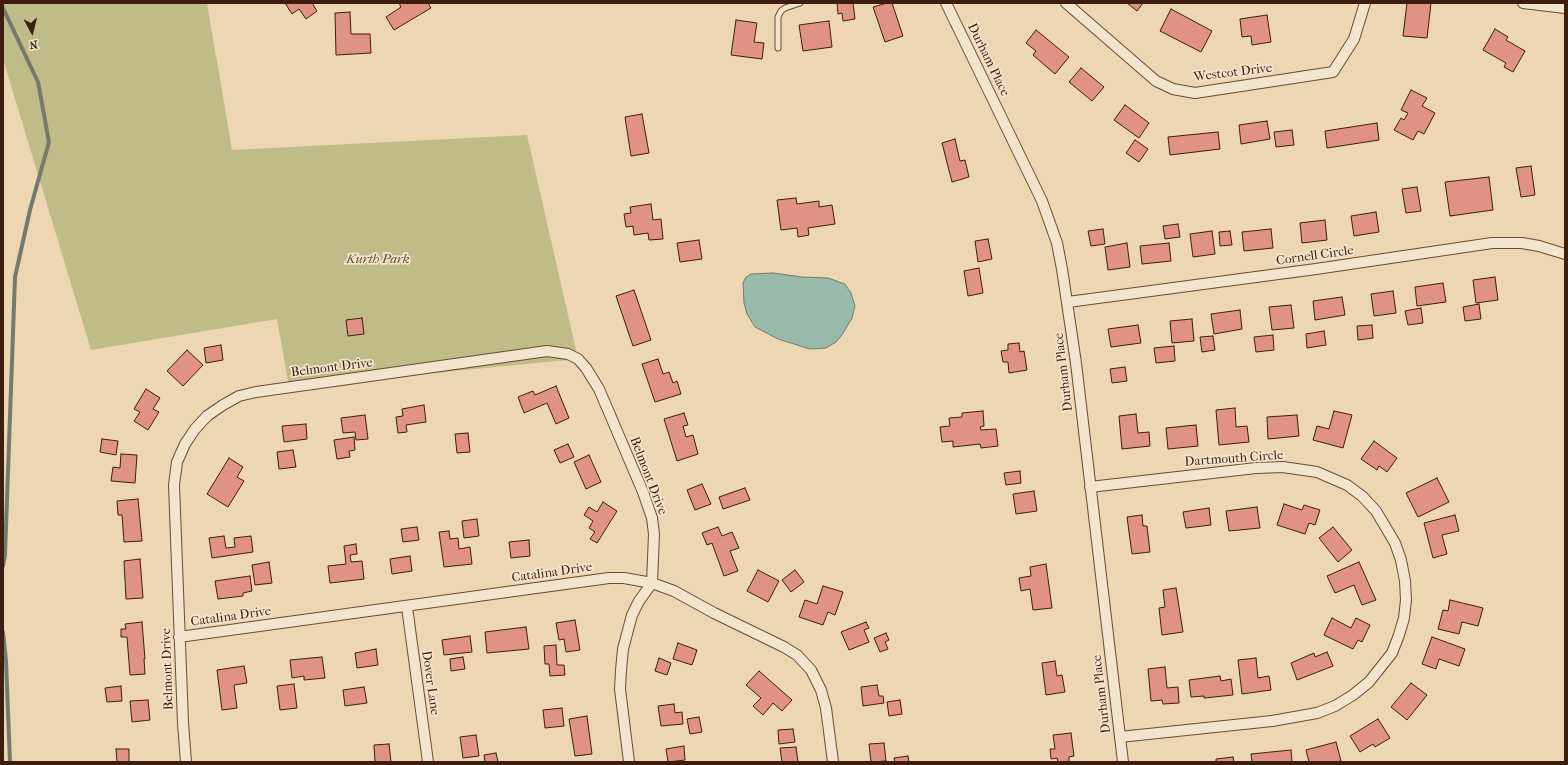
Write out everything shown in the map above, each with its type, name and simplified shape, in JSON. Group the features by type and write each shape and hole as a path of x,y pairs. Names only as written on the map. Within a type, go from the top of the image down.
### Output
{"street":[{"name":"Durham Place","path":"946,3 1042,201 1056,244 1068,302 1123,762"},
{"name":"Westcot Drive","path":"1066,3 1156,81 1173,89 1195,93 1333,72 1354,39 1365,3"},
{"path":"1523,3 1565,8"},
{"name":"Cornell Circle","path":"1068,302 1316,269 1492,243 1539,246 1565,254"},
{"name":"Belmont Drive","path":"186,762 174,509 174,484 177,462 185,444 195,429 207,416 239,396 256,392 530,353 547,351 568,354 578,359 586,368 599,389 643,492 652,518 654,534 652,583"},
{"name":"Dartmouth Circle","path":"1090,487 1256,468 1284,467 1317,472 1347,485 1362,496 1376,511 1395,543 1401,560 1405,581 1406,600 1404,618 1392,653 1369,682 1335,706 1317,713 1272,721 1120,737"},
{"name":"Catalina Drive","path":"179,637 407,607 609,578 624,578 652,583 674,591 797,655 811,670 821,690 826,708 833,762"},
{"path":"629,762 620,689 623,649 632,615 652,583"},
{"name":"Dover Lane","path":"407,607 428,762"}],"lane":[{"path":"778,48 778,17 781,11 785,8 800,3"}],"green space":[{"name":"Kurth Park","path":"3,3 207,3 232,150 527,135 578,359 289,387 277,319 91,350 3,59"}],"shaded area":[{"path":"773,273 802,277 828,278 845,284 851,293 855,306 852,318 836,342 826,348 810,349 778,339 755,327 747,314 744,303 743,283 746,277 751,274"}],"building":[{"path":"285,3 312,3 317,11 306,19 299,9 292,14"},
{"path":"399,3 428,3 431,8 394,30 386,17 401,7"},
{"path":"837,3 853,3 855,19 843,21 842,13 838,14"},
{"path":"892,3 903,36 885,42 873,7"},
{"path":"1127,3 1143,3 1137,11"},
{"path":"1407,3 1431,3 1427,38 1403,36"},
{"path":"1171,9 1212,31 1201,52 1160,31"},
{"path":"350,12 351,34 370,34 371,53 336,55 335,13"},
{"path":"1267,15 1271,42 1252,45 1251,36 1242,37 1240,19"},
{"path":"736,20 757,23 754,42 764,43 762,59 731,55"},
{"path":"829,21 832,47 803,51 799,25"},
{"path":"1495,29 1508,37 1506,40 1525,51 1513,72 1504,67 1506,63 1483,50"},
{"path":"1036,30 1069,57 1055,74 1033,55 1036,51 1026,43"},
{"path":"1081,68 1104,87 1092,101 1069,82"},
{"path":"1411,90 1427,98 1422,106 1435,113 1424,134 1418,131 1413,140 1394,130 1401,118 1404,120 1408,113 1401,110"},
{"path":"1125,105 1149,123 1139,138 1114,120"},
{"path":"642,114 649,153 631,156 625,117"},
{"path":"1267,121 1270,139 1241,144 1239,125"},
{"path":"1377,123 1379,140 1327,148 1325,131"},
{"path":"1292,130 1294,145 1276,147 1274,132"},
{"path":"1218,132 1220,149 1170,155 1168,137"},
{"path":"955,139 960,161 965,160 969,177 952,182 942,143"},
{"path":"1135,140 1148,149 1139,162 1126,153"},
{"path":"1531,166 1535,195 1521,197 1516,168"},
{"path":"1489,177 1493,210 1450,216 1445,182"},
{"path":"1417,187 1421,211 1406,213 1402,189"},
{"path":"796,198 797,204 819,201 819,207 832,205 835,224 808,228 809,235 798,237 797,228 781,230 777,200"},
{"path":"651,204 653,220 661,219 663,239 649,240 648,233 634,235 633,226 626,227 624,214 631,213 630,207"},
{"path":"1376,212 1379,232 1354,236 1351,216"},
{"path":"1325,220 1327,240 1302,243 1300,223"},
{"path":"1178,224 1180,237 1165,239 1163,226"},
{"path":"1103,229 1105,244 1091,246 1088,231"},
{"path":"1271,229 1273,248 1244,251 1242,232"},
{"path":"1212,231 1215,254 1193,257 1190,234"},
{"path":"1230,231 1232,245 1220,246 1219,232"},
{"path":"988,239 992,259 978,262 975,241"},
{"path":"699,240 702,259 680,262 677,243"},
{"path":"1127,243 1130,267 1108,270 1105,247"},
{"path":"1169,243 1171,261 1142,264 1140,246"},
{"path":"979,268 983,293 968,296 964,271"},
{"path":"1495,277 1498,300 1476,303 1473,280"},
{"path":"1443,283 1446,302 1417,306 1415,287"},
{"path":"634,290 651,340 633,346 616,296"},
{"path":"1393,291 1396,313 1374,316 1371,294"},
{"path":"1342,297 1345,315 1315,320 1313,301"},
{"path":"1479,304 1481,319 1465,321 1463,307"},
{"path":"1291,305 1294,328 1272,330 1269,307"},
{"path":"1421,308 1423,323 1408,325 1405,311"},
{"path":"1240,310 1242,329 1214,334 1211,314"},
{"path":"362,318 364,334 348,336 346,320"},
{"path":"1192,319 1194,341 1172,343 1170,321"},
{"path":"1138,325 1141,343 1111,347 1108,329"},
{"path":"1372,325 1373,338 1358,340 1357,326"},
{"path":"1324,331 1326,345 1307,348 1306,334"},
{"path":"1273,335 1274,350 1256,352 1254,337"},
{"path":"1213,336 1215,350 1202,352 1200,337"},
{"path":"1019,343 1020,352 1024,351 1027,370 1009,373 1008,362 1003,362 1001,351 1008,350 1008,344"},
{"path":"221,345 223,360 206,363 204,348"},
{"path":"1174,346 1175,361 1156,363 1154,348"},
{"path":"187,350 203,365 183,386 167,371"},
{"path":"658,359 663,374 669,372 673,383 677,381 681,394 655,402 642,364"},
{"path":"1125,367 1127,381 1112,383 1110,369"},
{"path":"556,386 569,418 556,424 547,403 524,413 518,397 533,391 535,395"},
{"path":"146,389 160,398 153,409 159,412 148,430 134,421 140,412 134,409"},
{"path":"424,405 426,422 406,425 407,432 398,433 396,417 403,416 402,409"},
{"path":"1235,408 1236,427 1247,426 1249,442 1219,445 1216,410"},
{"path":"983,411 984,426 980,427 981,430 996,429 998,446 981,448 980,444 953,447 953,441 942,442 940,427 950,426 949,418 962,417 962,413"},
{"path":"1334,411 1352,415 1343,448 1313,440 1317,426 1329,429"},
{"path":"684,413 688,425 683,426 686,437 693,435 698,454 677,461 664,419"},
{"path":"1136,414 1138,433 1149,432 1150,446 1122,449 1119,416"},
{"path":"365,415 368,439 356,440 355,432 343,433 341,418"},
{"path":"1297,415 1299,436 1268,439 1267,417"},
{"path":"306,424 307,439 284,442 282,426"},
{"path":"1196,425 1198,446 1168,449 1166,428"},
{"path":"468,433 470,452 457,453 455,434"},
{"path":"354,437 355,450 349,451 350,457 337,459 334,440"},
{"path":"102,439 118,441 116,455 100,452"},
{"path":"1374,441 1397,458 1387,472 1379,466 1377,470 1361,459"},
{"path":"568,444 574,457 560,463 554,450"},
{"path":"293,450 296,467 279,469 277,452"},
{"path":"121,454 137,455 135,483 111,481 113,467 120,468"},
{"path":"589,455 601,482 586,489 574,462"},
{"path":"229,458 243,467 237,477 244,481 228,507 207,494"},
{"path":"1020,471 1021,483 1006,485 1004,473"},
{"path":"1437,478 1449,502 1418,517 1406,493"},
{"path":"702,484 711,504 695,510 687,490"},
{"path":"745,488 750,500 723,509 719,497"},
{"path":"1034,491 1037,511 1016,514 1013,494"},
{"path":"138,499 142,541 124,542 122,515 118,515 117,501"},
{"path":"603,502 617,511 597,543 590,539 595,532 589,528 593,521 584,515 589,507 597,512"},
{"path":"1284,504 1302,510 1304,505 1320,510 1315,525 1309,523 1305,534 1277,525"},
{"path":"1257,507 1260,528 1229,531 1226,511"},
{"path":"1209,508 1211,525 1186,528 1183,512"},
{"path":"1142,515 1143,526 1147,526 1150,552 1132,554 1127,517"},
{"path":"1455,515 1459,531 1442,535 1447,554 1433,558 1424,523"},
{"path":"477,519 479,536 464,538 462,521"},
{"path":"417,527 419,540 403,542 401,529"},
{"path":"718,527 722,536 732,532 739,548 730,551 738,571 724,576 712,543 707,545 702,533"},
{"path":"1333,527 1352,550 1338,562 1319,538"},
{"path":"449,531 450,539 458,538 459,549 470,547 472,564 444,567 439,532"},
{"path":"224,536 226,548 235,547 234,538 251,536 253,552 212,558 209,538"},
{"path":"529,540 530,556 511,558 509,542"},
{"path":"356,544 357,554 350,555 351,562 362,561 364,579 330,583 328,566 346,564 344,546"},
{"path":"410,556 412,571 392,574 390,559"},
{"path":"140,559 143,598 126,599 124,561"},
{"path":"269,562 272,583 255,585 252,565"},
{"path":"1359,562 1376,600 1362,605 1354,585 1335,593 1327,576"},
{"path":"1046,564 1052,608 1033,610 1030,589 1021,591 1019,578 1031,576 1030,567"},
{"path":"758,570 779,581 768,602 747,591"},
{"path":"795,570 804,582 791,592 782,580"},
{"path":"250,576 252,591 243,593 243,596 218,599 215,581"},
{"path":"823,586 843,592 835,615 828,612 823,625 799,617 805,600 817,604"},
{"path":"1176,588 1183,632 1162,635 1159,608 1165,607 1163,590"},
{"path":"1450,600 1483,608 1478,626 1462,622 1459,634 1438,629 1443,610 1448,611"},
{"path":"1332,618 1351,628 1356,618 1370,625 1362,642 1358,640 1353,649 1324,635"},
{"path":"575,620 580,650 566,652 564,639 559,640 556,623"},
{"path":"142,622 145,674 130,675 127,637 121,637 121,629 126,629 125,624"},
{"path":"866,622 869,628 864,630 869,642 849,650 841,632"},
{"path":"526,627 529,649 487,653 485,632"},
{"path":"886,633 889,640 885,642 888,649 880,652 874,638"},
{"path":"470,636 472,652 444,655 442,640"},
{"path":"1432,637 1465,649 1459,666 1439,659 1436,669 1422,664"},
{"path":"678,643 697,650 692,665 673,659"},
{"path":"556,645 557,665 564,665 565,675 550,676 549,664 545,664 544,646"},
{"path":"376,649 378,665 357,668 355,653"},
{"path":"1327,652 1333,666 1297,680 1291,663 1314,653 1315,657"},
{"path":"322,657 325,678 304,680 304,676 292,678 290,660"},
{"path":"463,657 465,669 451,671 450,659"},
{"path":"659,658 671,663 667,675 655,671"},
{"path":"1256,658 1258,678 1269,676 1271,690 1242,694 1238,660"},
{"path":"1055,661 1057,676 1062,675 1065,692 1046,695 1042,663"},
{"path":"244,666 247,683 234,685 237,708 222,710 217,670"},
{"path":"1165,667 1167,688 1178,687 1179,703 1163,704 1162,700 1151,701 1148,669"},
{"path":"759,671 792,700 782,711 773,703 763,715 753,706 761,698 746,685"},
{"path":"1220,676 1221,681 1231,679 1233,695 1204,698 1204,696 1191,697 1189,680"},
{"path":"1411,683 1427,695 1407,720 1391,707"},
{"path":"294,684 297,708 280,710 277,686"},
{"path":"877,685 879,696 883,696 884,703 863,706 861,687"},
{"path":"121,686 122,701 107,702 105,688"},
{"path":"364,687 367,703 345,706 343,690"},
{"path":"148,700 150,720 132,722 130,701"},
{"path":"900,700 902,714 889,716 887,702"},
{"path":"674,704 675,713 682,712 683,724 661,726 658,706"},
{"path":"562,708 564,726 545,728 543,710"},
{"path":"587,716 592,754 575,756 569,719"},
{"path":"699,717 702,732 690,734 687,719"},
{"path":"1378,719 1390,738 1375,747 1373,744 1360,752 1350,736"},
{"path":"793,729 795,742 779,744 778,730"},
{"path":"1071,733 1074,756 1069,757 1069,762 1058,762 1057,758 1051,759 1050,749 1055,749 1053,735"},
{"path":"476,735 479,756 463,758 460,737"},
{"path":"1336,742 1341,761 1309,762 1306,750"},
{"path":"884,743 886,761 871,762 869,744"},
{"path":"389,744 391,762 375,762 374,745"},
{"path":"684,746 685,760 668,762 666,749"},
{"path":"796,747 798,762 782,762 780,748"},
{"path":"116,749 129,749 129,762 117,762"},
{"path":"1291,750 1292,762 1252,762 1251,754"},
{"path":"496,753 498,762 485,762 484,755"},
{"path":"908,756 909,762 895,762 894,758"},
{"path":"1233,757 1234,762 1216,762 1216,759"}],"waterway":[{"path":"3,8 38,82 49,142 30,210 15,277 5,555 3,566"},
{"path":"3,632 6,661 10,762"}]}
